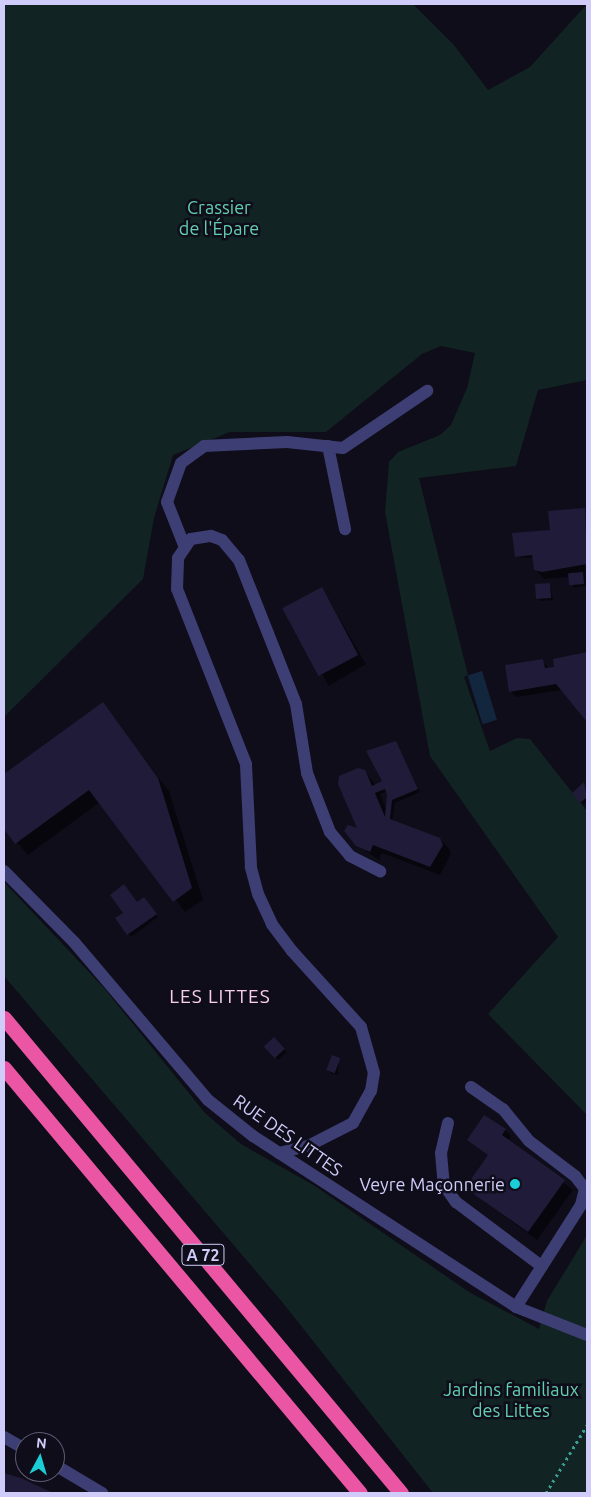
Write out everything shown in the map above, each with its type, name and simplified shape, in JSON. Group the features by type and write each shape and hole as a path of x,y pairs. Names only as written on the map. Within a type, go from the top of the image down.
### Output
{"highway":[{"name":"A 72","path":"4,1018 401,1493"},
{"name":"A 72","path":"4,1068 360,1493"}],"street":[{"path":"279,1153 310,1145 353,1122 371,1092 374,1072 360,1027 292,951 258,894 251,867 246,764 177,589 176,572 184,545 167,502 181,462 204,446 287,442 343,448 427,391"},
{"path":"328,446 345,529"},
{"path":"184,545 200,535 211,536 231,547 239,560 296,704 306,773 330,832 350,856 380,871"},
{"name":"RUE DES LITTES","path":"4,871 106,978 208,1100 279,1153 516,1307 587,1335"},
{"path":"471,1087 503,1109 529,1141 575,1176 585,1189 581,1204 540,1265 516,1307"},
{"path":"448,1123 441,1153 444,1185 456,1202 540,1265"},
{"path":"4,1437 15,1443"},
{"path":"65,1471 102,1493"}],"path":[{"path":"546,1493 587,1425"}],"green space":[{"name":"Crassier de l'Épare","path":"4,4 413,4 454,45 488,90 530,67 587,4 587,380 538,390 516,466 419,478 468,675 464,677 490,751 517,738 530,739 587,811 587,1115 488,1014 558,937 430,756 385,512 389,462 398,452 440,435 451,425 467,388 475,353 441,346 422,354 326,432 230,432 173,455 154,518 143,579 4,717"},
{"name":"Jardins familiaux des Littes","path":"4,882 104,988 205,1113 241,1144 315,1186 469,1292 539,1329 547,1301 587,1235 587,1493 433,1493 283,1303 4,976"}],"water":[{"path":"482,671 497,720 483,724 468,675"}],"building":[{"path":"585,508 587,564 542,572 534,570 532,555 515,557 512,533 550,530 548,511"},
{"path":"583,572 584,584 569,585 568,573"},
{"path":"550,583 551,598 536,599 535,584"},
{"path":"322,587 358,655 318,676 282,608"},
{"path":"587,652 587,722 556,684 509,692 505,665 543,659 545,668 554,667 553,659"},
{"path":"103,702 158,778 192,888 173,902 89,790 15,844 4,829 4,774"},
{"path":"396,741 418,789 392,800 390,819 440,838 443,845 430,867 373,845 370,852 356,846 344,831 348,825 357,828 338,784 339,776 358,768 365,770 372,786 382,781 366,751","holes":["385,789 387,795 385,817 375,793"]},
{"path":"584,782 587,797 580,803 572,793"},
{"path":"124,884 137,902 144,897 157,914 127,935 115,918 123,913 110,895"},
{"path":"274,1037 285,1049 275,1058 264,1047"},
{"path":"332,1055 340,1058 335,1073 326,1070"},
{"name":"Veyre Maçonnerie","path":"484,1115 506,1129 502,1135 565,1180 528,1232 465,1188 488,1155 467,1140"},
{"path":"4,1473 15,1476 15,1482 30,1482 53,1493 4,1493"}],"place":[{"name":"Veyre Maçonnerie","path":"515,1184"}],"district":[{"name":"LES LITTES","path":"220,997"}]}
